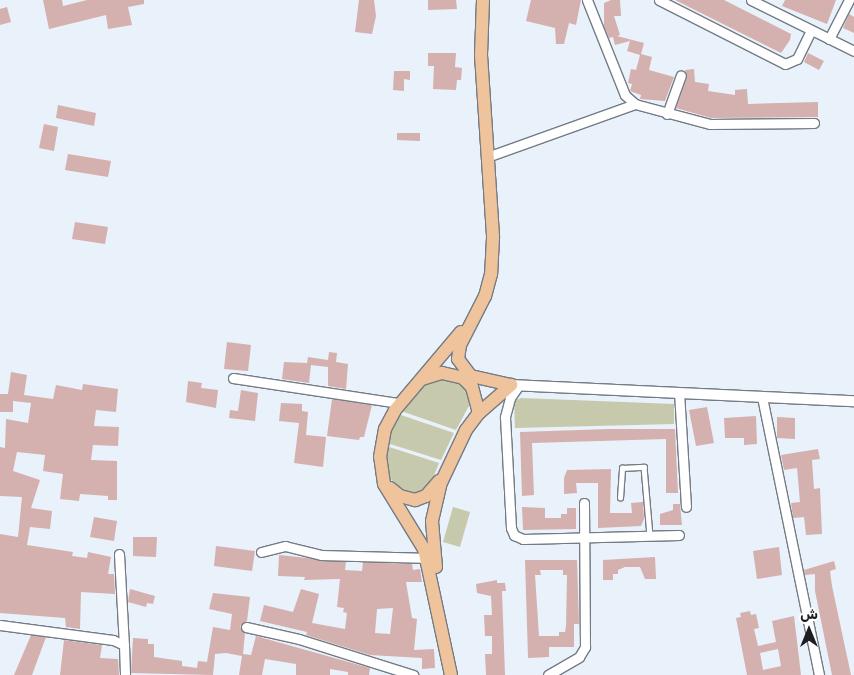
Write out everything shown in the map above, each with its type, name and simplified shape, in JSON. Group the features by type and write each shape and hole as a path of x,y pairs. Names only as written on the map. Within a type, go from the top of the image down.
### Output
{"main road":[{"path":"479,412 469,379 460,366 458,352 491,274 493,238 487,157 482,24 483,0"},
{"path":"458,675 430,558 415,531 384,484 380,471 381,441 400,404 474,316"},
{"path":"421,379 448,373 469,379 515,385"},
{"path":"451,675 430,558 432,521 445,474 459,443 479,412 515,385"},
{"path":"384,484 400,496 415,500 430,492 445,474"}],"street":[{"path":"482,24 490,0"},
{"path":"588,0 625,95 635,104 710,124 814,123"},
{"path":"659,0 785,64 797,59 811,30"},
{"path":"751,0 854,51"},
{"path":"829,39 849,0"},
{"path":"667,114 681,76"},
{"path":"487,157 635,104"},
{"path":"233,378 400,404"},
{"path":"679,535 523,539 512,532 505,417 515,385 854,401"},
{"path":"679,392 686,508"},
{"path":"762,397 819,675"},
{"path":"548,675 579,657 585,648 584,503"},
{"path":"261,552 285,546 321,555 430,558"},
{"path":"119,554 125,675"},
{"path":"0,624 100,637 124,645"},
{"path":"246,627 299,639 413,675"}],"lane":[{"path":"620,498 622,468 644,467 650,536"}],"green space":[{"path":"437,376 463,382 471,402 456,430 401,411 422,387"},
{"path":"521,398 674,404 674,424 515,428 514,401"},
{"path":"398,414 454,433 441,460 387,443"},
{"path":"386,446 439,463 431,483 418,493 402,491 390,478"},
{"path":"453,507 470,512 460,547 443,542"}],"building":[{"path":"43,0 62,0 63,6 87,0 144,0 144,4 128,7 132,25 108,29 106,15 49,29"},
{"path":"359,0 374,0 376,16 372,34 355,32"},
{"path":"428,0 456,0 457,9 428,10"},
{"path":"531,0 581,0 576,25 569,23 564,44 556,44 555,28 526,21"},
{"path":"611,0 620,0 621,16 614,16 620,35 617,36 644,43 641,54 652,57 649,70 674,77 665,101 640,99 641,95 630,91 632,84 628,83 631,69 636,70 640,55 627,51 630,41 615,45 613,37 609,38 604,26 604,3"},
{"path":"675,0 724,0 791,34 790,40 781,53"},
{"path":"785,0 836,0 827,24 782,6"},
{"path":"7,7 11,22 0,25 0,9"},
{"path":"849,14 854,17 854,33 843,28"},
{"path":"428,53 456,53 455,67 462,68 461,80 457,80 456,90 433,89 434,66 428,66"},
{"path":"808,53 824,61 819,70 804,62"},
{"path":"694,69 695,82 709,84 708,91 735,95 735,90 747,89 748,104 818,102 818,117 711,118 676,108 687,77 685,70"},
{"path":"394,71 410,71 410,80 404,79 404,91 393,90"},
{"path":"58,105 96,113 94,126 56,118"},
{"path":"44,124 58,127 54,151 39,148"},
{"path":"397,133 420,133 420,141 397,140"},
{"path":"68,154 111,161 108,177 65,170"},
{"path":"75,222 108,227 105,244 72,239"},
{"path":"227,342 251,345 248,371 224,369"},
{"path":"329,352 337,353 336,362 348,364 346,389 328,386 328,367 311,365 309,383 282,379 284,362 307,363 308,357 328,360"},
{"path":"11,372 27,375 24,395 53,399 56,385 82,390 83,384 118,389 116,412 96,410 94,426 119,427 118,446 93,445 91,460 117,461 117,500 108,500 108,496 80,494 79,501 60,499 63,474 43,471 45,455 17,452 13,471 40,480 31,508 52,511 50,529 30,527 27,545 73,552 72,556 87,558 88,552 111,557 108,574 114,574 115,594 81,592 80,629 66,627 65,618 0,613 0,534 18,537 22,497 0,496 0,447 5,448 6,419 28,423 31,403 13,401 13,412 0,412 0,394 8,394"},
{"path":"188,381 202,383 201,388 218,390 216,408 186,402"},
{"path":"241,390 258,393 255,421 229,418 230,410 238,411"},
{"path":"332,399 372,405 364,437 360,437 359,440 327,436"},
{"path":"281,403 302,404 302,411 308,412 306,435 326,437 323,467 294,463 299,423 279,421"},
{"path":"707,407 714,443 696,446 689,410"},
{"path":"756,416 757,444 744,445 744,438 725,438 724,418"},
{"path":"777,417 795,418 795,439 777,438"},
{"path":"675,429 678,493 666,493 666,439 532,443 534,495 522,496 520,432"},
{"path":"818,449 820,459 812,460 814,489 820,488 822,534 806,535 804,517 793,518 791,503 800,502 797,468 784,470 781,455"},
{"path":"611,469 610,513 632,513 631,503 643,502 644,519 641,526 598,528 598,483 576,483 577,493 564,494 564,478 567,470"},
{"path":"673,504 680,504 682,525 660,525 660,514 673,510"},
{"path":"522,507 545,508 545,518 561,518 561,514 567,514 567,508 576,508 576,529 523,530"},
{"path":"94,517 117,521 114,541 90,537"},
{"path":"133,537 157,537 156,557 133,556"},
{"path":"216,546 255,551 252,571 214,566"},
{"path":"779,547 782,575 757,579 753,551"},
{"path":"279,555 346,562 345,570 362,571 363,562 412,564 413,570 420,569 422,582 406,582 412,618 417,619 414,650 434,649 435,668 422,669 422,658 370,655 306,635 307,632 260,621 264,605 293,612 301,589 319,594 312,623 345,629 347,613 343,612 344,608 337,607 340,579 304,580 305,577 278,576","holes":["393,608 390,634 375,633 377,609"]},
{"path":"655,557 656,579 645,579 640,567 625,567 618,570 618,574 613,574 613,580 603,580 603,560"},
{"path":"525,560 577,560 579,624 574,624 574,647 549,647 549,657 528,658","holes":["540,570 563,570 563,575 567,575 565,632 559,632 559,636 539,636 535,575 541,575"]},
{"path":"834,561 836,569 830,571 832,586 851,675 832,675 815,591 815,574 805,575 804,570"},
{"path":"497,580 497,583 505,583 506,591 502,591 505,675 486,675 485,654 492,654 492,636 485,636 484,615 492,615 491,596 477,593 476,584"},
{"path":"130,589 155,596 153,604 147,603 146,607 128,602"},
{"path":"213,593 250,597 247,621 240,626 245,633 243,654 251,655 256,636 370,668 369,675 348,675 348,672 330,669 330,675 296,675 296,664 265,659 262,675 239,675 242,656 226,653 215,654 213,675 131,673 133,638 148,639 148,644 154,644 154,657 182,661 182,666 197,668 198,661 207,662 213,627 230,630 232,614 209,609"},
{"path":"750,611 751,615 756,614 759,628 754,629 758,646 776,642 772,621 794,616 801,675 747,675 736,618 741,617 740,613","holes":["778,649 781,666 763,670 760,653"]},
{"path":"31,635 46,637 32,675 14,675"},
{"path":"64,640 102,645 100,658 118,659 119,675 60,675"}]}
